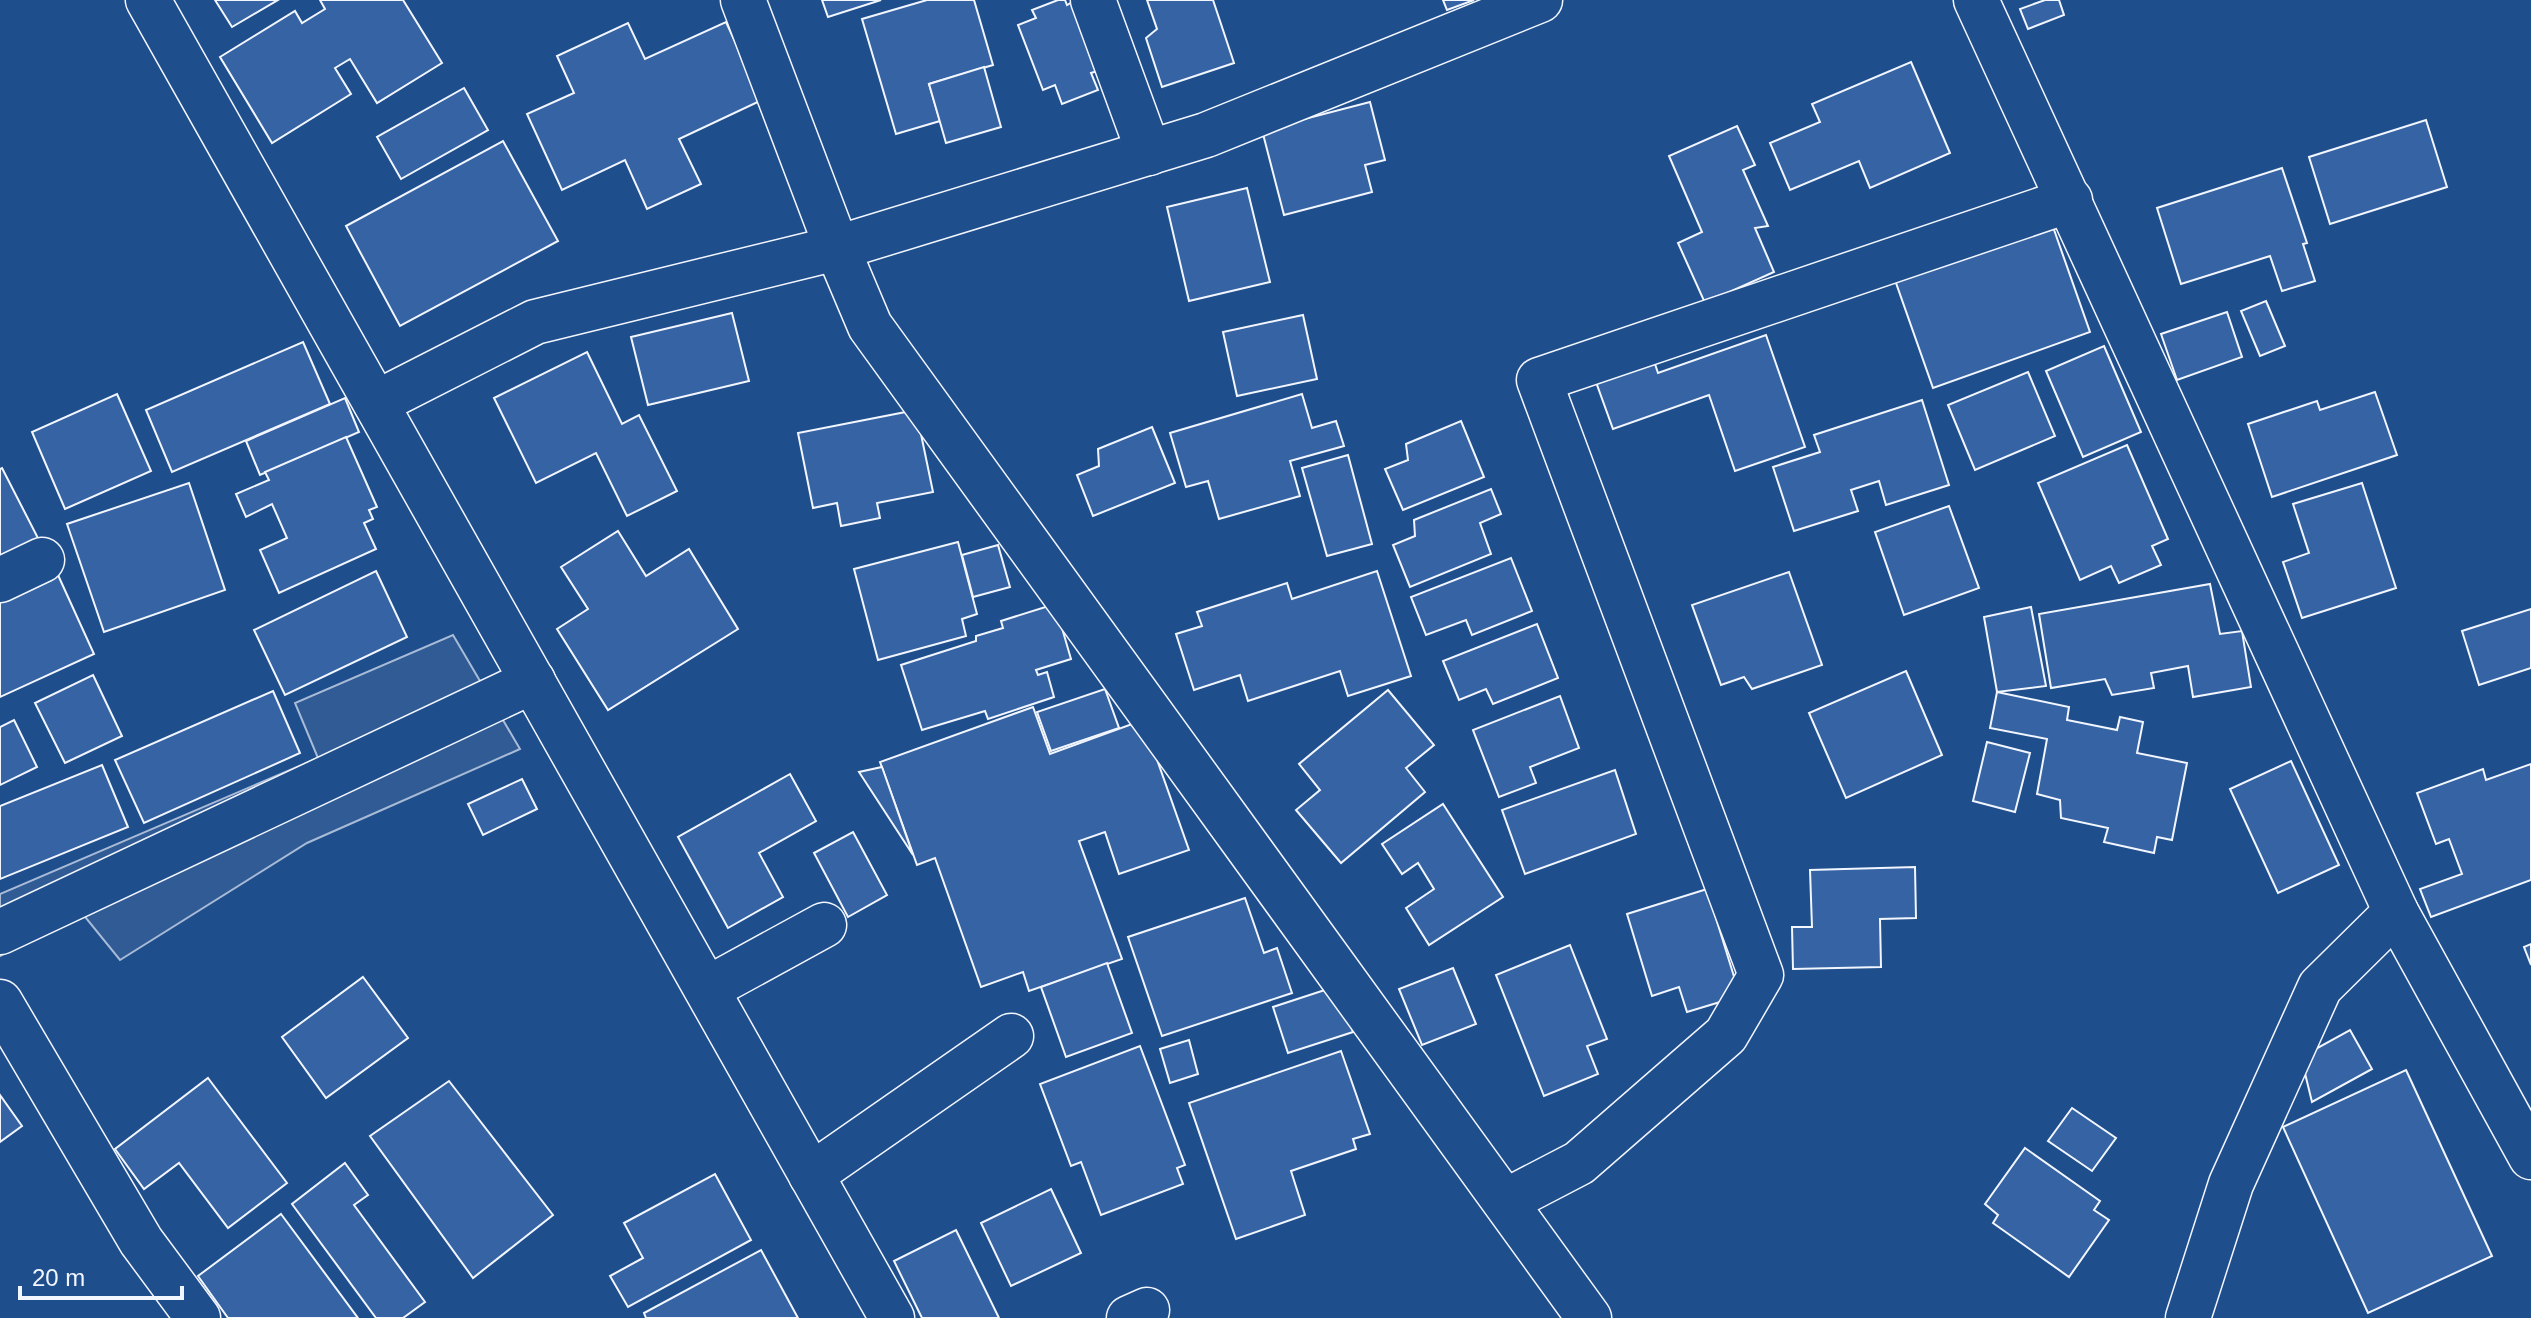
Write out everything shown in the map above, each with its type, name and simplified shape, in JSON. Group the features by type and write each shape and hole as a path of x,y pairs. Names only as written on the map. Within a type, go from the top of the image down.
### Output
{"street":[{"path":"148,0 892,1318"},
{"path":"743,0 837,248 870,326 1589,1318"},
{"path":"1093,0 1149,153"},
{"path":"376,403 535,322 837,248 1206,135 1540,0"},
{"path":"1981,1 2396,912 2531,1157"},
{"path":"1506,1201 1579,1163 1726,1035 1761,975 1539,380 2070,200"},
{"path":"0,580 42,560"},
{"path":"0,932 533,681"},
{"path":"2188,1318 2231,1184 2320,987 2396,912"},
{"path":"707,989 824,925"},
{"path":"0,1002 141,1241 198,1318"},
{"path":"811,1175 1011,1036"}],"shaded area":[{"path":"453,635 520,749 307,843 120,960 82,913 0,956 0,894 318,758 295,703"}],"building":[{"path":"215,0 278,0 232,27"},
{"path":"320,0 403,0 442,63 377,103 350,59 335,68 351,94 272,143 220,57 295,11 302,23 325,9"},
{"path":"822,0 881,0 828,17"},
{"path":"927,0 974,0 993,65 929,84 940,121 896,134 862,19"},
{"path":"1065,0 1067,5 1074,1 1101,70 1091,73 1098,90 1062,104 1055,85 1043,90 1018,25 1036,18 1032,10"},
{"path":"1147,0 1213,0 1234,63 1162,87 1146,38 1157,29"},
{"path":"1443,0 1474,0 1447,10"},
{"path":"2045,0 2059,0 2064,15 2028,29 2020,9"},
{"path":"726,22 762,100 679,139 701,184 647,209 625,160 562,190 527,114 574,93 557,56 628,23 645,59"},
{"path":"1911,62 1950,153 1870,188 1859,161 1790,190 1770,143 1820,122 1812,104"},
{"path":"984,67 1001,127 946,143 929,84"},
{"path":"464,88 488,130 401,179 377,137"},
{"path":"1370,102 1385,160 1365,165 1372,192 1284,215 1262,130"},
{"path":"2426,120 2447,187 2330,224 2309,157"},
{"path":"1737,126 1755,165 1743,170 1768,226 1755,228 1774,272 1705,303 1678,243 1702,232 1669,156"},
{"path":"503,141 558,241 400,326 346,226"},
{"path":"2282,168 2307,243 2303,244 2315,281 2282,291 2270,256 2181,284 2157,208"},
{"path":"1247,188 1270,282 1189,301 1167,207"},
{"path":"2052,224 2090,332 1933,388 1895,280"},
{"path":"2266,301 2285,346 2260,356 2241,311"},
{"path":"2227,312 2242,357 2177,380 2161,334"},
{"path":"732,313 749,381 648,405 631,337"},
{"path":"1303,315 1317,379 1237,396 1223,332"},
{"path":"1766,335 1805,447 1735,471 1709,395 1613,429 1596,382 1654,361 1658,373"},
{"path":"303,342 330,404 172,472 146,410"},
{"path":"2104,346 2141,432 2083,457 2046,371"},
{"path":"587,352 622,424 639,415 677,491 627,516 596,453 536,483 494,398"},
{"path":"2028,372 2055,436 1975,470 1948,405"},
{"path":"2375,392 2397,455 2272,497 2248,424 2317,401 2320,410"},
{"path":"117,394 151,471 65,509 32,432"},
{"path":"1302,394 1312,428 1336,421 1344,446 1290,461 1300,496 1219,519 1208,481 1186,487 1170,433"},
{"path":"345,398 359,432 260,475 246,441"},
{"path":"1922,400 1949,485 1886,505 1879,481 1851,490 1858,511 1794,531 1773,467 1820,452 1814,435"},
{"path":"916,410 933,492 877,503 880,518 841,526 837,503 813,508 798,433"},
{"path":"1461,421 1484,477 1403,510 1385,469 1408,460 1406,444"},
{"path":"1152,427 1175,483 1093,516 1077,475 1099,466 1098,449"},
{"path":"346,437 377,507 369,510 373,519 364,523 376,549 279,593 260,550 287,538 272,504 246,517 236,494 269,480 265,472"},
{"path":"2127,445 2168,539 2152,546 2161,565 2119,583 2111,566 2080,580 2038,483"},
{"path":"1348,455 1372,544 1327,556 1302,468"},
{"path":"0,469 41,544 0,565"},
{"path":"189,483 225,590 104,632 67,524"},
{"path":"2362,483 2396,588 2302,618 2283,562 2309,553 2293,504"},
{"path":"1491,489 1501,514 1480,523 1491,554 1410,587 1393,545 1415,536 1414,520"},
{"path":"1949,506 1979,588 1904,615 1875,532"},
{"path":"618,531 646,576 689,549 738,629 608,710 557,629 588,609 561,567"},
{"path":"958,542 977,614 962,619 966,636 878,660 854,569"},
{"path":"998,545 1010,587 973,597 962,555"},
{"path":"1511,558 1532,611 1472,635 1466,620 1426,635 1411,597"},
{"path":"376,571 407,637 285,695 254,630"},
{"path":"1377,571 1411,676 1348,696 1340,671 1248,701 1240,675 1194,690 1176,634 1202,626 1197,612 1287,583 1292,599"},
{"path":"1789,572 1822,665 1752,689 1744,677 1721,685 1692,605"},
{"path":"58,575 94,654 0,697 0,602"},
{"path":"2210,584 2220,634 2242,631 2251,687 2193,697 2188,666 2151,673 2154,688 2112,695 2105,679 2051,688 2039,614"},
{"path":"1055,604 1071,659 1036,670 1038,675 1047,672 1054,697 988,719 985,711 922,730 901,665 976,641 976,636 1003,628 1001,621"},
{"path":"2031,607 2046,686 1997,692 1984,617"},
{"path":"2531,609 2531,668 2479,685 2462,631"},
{"path":"1537,624 1558,678 1493,704 1486,689 1459,700 1443,661"},
{"path":"1906,671 1942,755 1846,798 1809,713"},
{"path":"93,675 122,736 65,763 35,703"},
{"path":"1105,689 1119,728 1051,751 1037,712"},
{"path":"1388,690 1434,745 1406,768 1425,792 1341,863 1296,810 1320,790 1299,764"},
{"path":"273,691 300,753 144,823 115,760"},
{"path":"1997,692 2069,707 2067,720 2117,730 2120,717 2143,722 2137,753 2187,763 2172,840 2157,837 2154,853 2104,842 2108,828 2061,818 2060,800 2037,794 2047,739 1990,728"},
{"path":"1560,696 1579,748 1530,767 1536,783 1499,797 1473,730"},
{"path":"1033,707 1050,754 1143,720 1189,850 1119,874 1105,832 1079,841 1122,959 1029,991 1023,972 981,987 935,858 917,865 880,762"},
{"path":"14,720 37,767 0,785 0,727"},
{"path":"1987,742 2030,753 2015,812 1973,801"},
{"path":"2291,761 2339,865 2278,893 2230,789"},
{"path":"2531,764 2531,880 2431,917 2420,889 2462,874 2449,839 2436,844 2417,793 2483,769 2486,780"},
{"path":"102,765 128,827 0,879 0,806"},
{"path":"882,767 913,855 859,772"},
{"path":"1615,770 1636,834 1525,874 1502,810"},
{"path":"790,774 816,821 759,853 783,897 728,928 678,837"},
{"path":"522,779 537,809 483,835 468,804"},
{"path":"1443,804 1503,897 1429,945 1406,908 1434,889 1418,863 1402,874 1382,844"},
{"path":"853,832 887,895 848,917 814,853"},
{"path":"1915,867 1916,918 1880,919 1881,967 1793,969 1792,927 1812,927 1810,870"},
{"path":"1707,889 1740,996 1687,1012 1679,987 1652,996 1627,914"},
{"path":"1245,898 1264,953 1277,948 1292,993 1162,1036 1128,937"},
{"path":"2531,944 2531,965 2524,947"},
{"path":"1570,945 1607,1039 1587,1046 1598,1074 1544,1096 1496,975"},
{"path":"1107,963 1132,1033 1066,1057 1041,987"},
{"path":"1453,968 1476,1024 1422,1045 1399,989"},
{"path":"363,977 408,1038 326,1098 282,1037"},
{"path":"1337,986 1353,1032 1288,1053 1273,1007"},
{"path":"2350,1030 2372,1069 2312,1102 2301,1057"},
{"path":"1189,1040 1198,1074 1170,1083 1160,1049"},
{"path":"1140,1046 1185,1165 1177,1168 1183,1184 1101,1215 1081,1162 1071,1166 1040,1084"},
{"path":"1341,1051 1370,1134 1353,1139 1356,1149 1291,1171 1305,1215 1236,1239 1189,1103"},
{"path":"2406,1070 2492,1256 2368,1313 2283,1127"},
{"path":"208,1078 287,1183 228,1228 179,1163 144,1189 115,1149"},
{"path":"449,1081 553,1215 473,1278 370,1136"},
{"path":"0,1095 22,1126 0,1142"},
{"path":"2072,1108 2116,1138 2092,1171 2048,1141"},
{"path":"2025,1148 2100,1201 2094,1210 2109,1220 2069,1277 1993,1223 1998,1215 1985,1204"},
{"path":"345,1163 368,1195 354,1205 425,1302 403,1318 376,1318 292,1204"},
{"path":"715,1174 751,1240 628,1307 610,1276 643,1258 624,1223"},
{"path":"1051,1189 1081,1253 1011,1286 981,1223"},
{"path":"281,1214 358,1318 228,1318 198,1276"},
{"path":"956,1230 999,1318 922,1318 894,1261"},
{"path":"761,1250 798,1318 646,1318 644,1313"}]}
